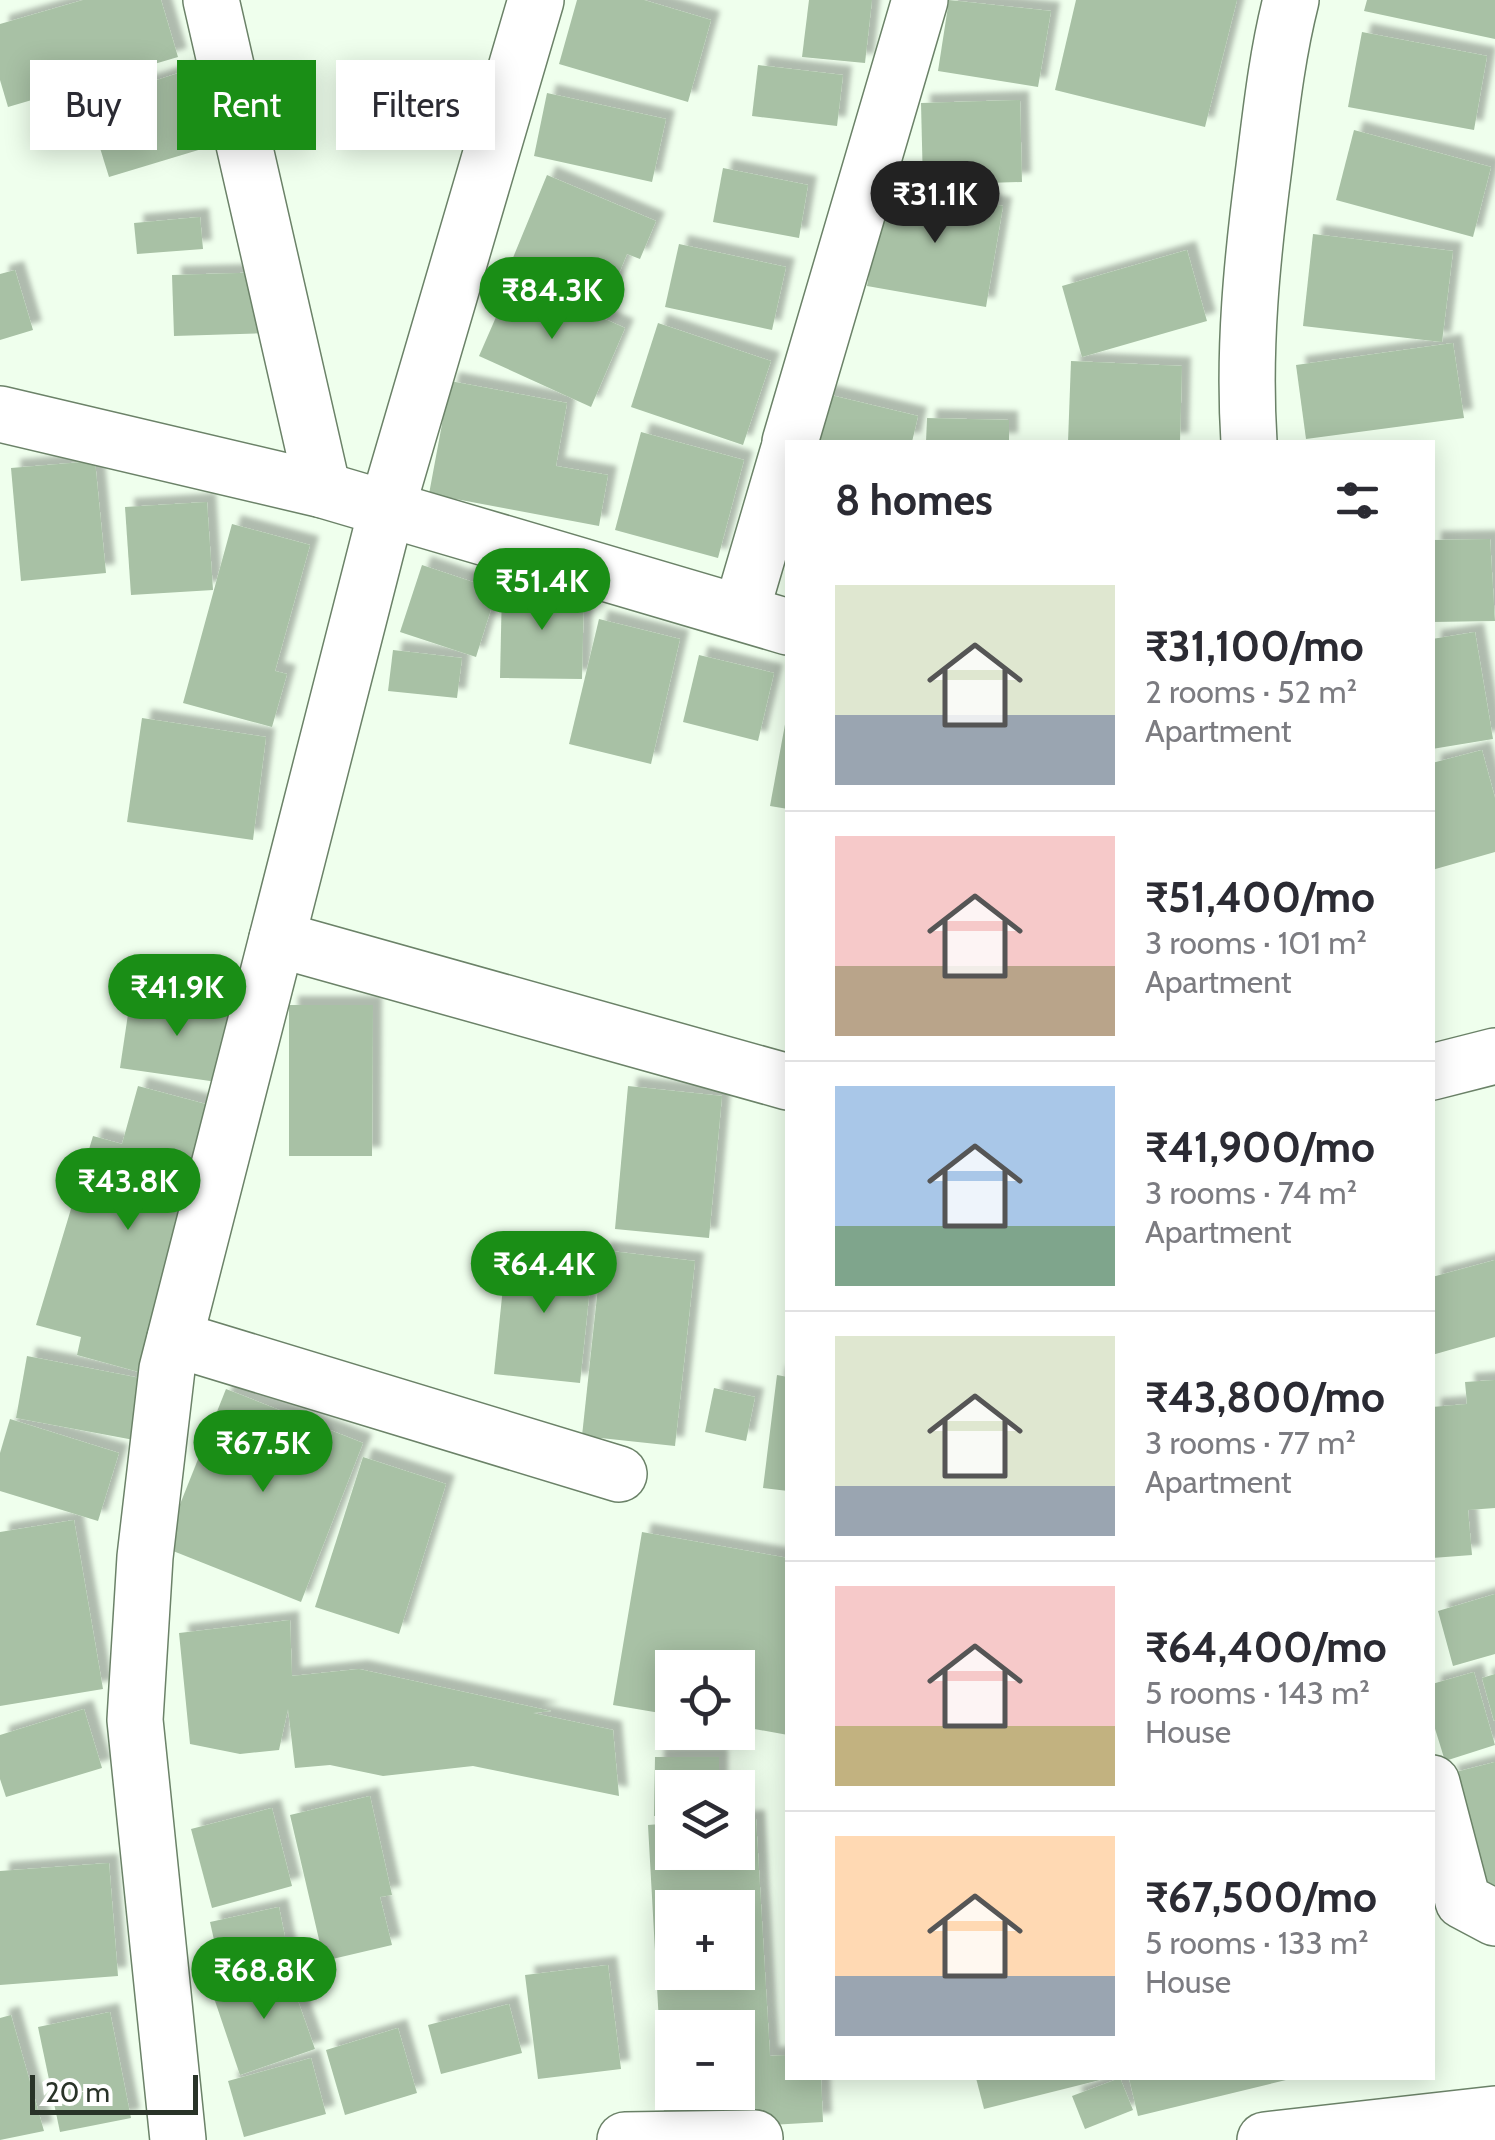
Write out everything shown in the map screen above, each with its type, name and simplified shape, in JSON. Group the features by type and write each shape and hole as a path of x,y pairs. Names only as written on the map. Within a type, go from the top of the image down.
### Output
{"street":[{"path":"210,0 323,490"},
{"path":"178,2140 136,1720 145,1557 167,1369 387,508 536,0"},
{"path":"791,440 920,0"},
{"path":"1249,440 1246,338 1250,270 1277,68 1292,0"},
{"path":"0,414 323,490 764,620 785,473"},
{"path":"277,939 785,1081"},
{"path":"1435,1071 1495,1056"},
{"path":"175,1339 618,1474"},
{"path":"1435,1794 1463,1901 1495,1918"},
{"path":"1265,2140 1412,2132 1495,2114"},
{"path":"625,2140 755,2138"}],"building":[{"path":"83,0 161,0 178,57 157,63 157,60 30,60 30,101 8,107 0,80 0,24"},
{"path":"577,0 644,0 711,20 688,102 559,64"},
{"path":"809,0 872,0 865,63 802,57"},
{"path":"949,0 1051,11 1038,87 938,71"},
{"path":"1076,0 1237,0 1205,127 1055,90"},
{"path":"1367,0 1495,0 1495,39 1364,11"},
{"path":"1362,32 1487,56 1474,130 1348,107"},
{"path":"758,65 843,75 837,126 752,116"},
{"path":"177,74 177,150 198,150 109,177 101,150 157,150 157,80"},
{"path":"547,93 666,119 652,182 534,156"},
{"path":"1020,100 1022,182 923,185 921,103"},
{"path":"1354,130 1491,167 1473,237 1336,200"},
{"path":"723,168 808,185 799,238 713,222"},
{"path":"547,175 656,221 640,259 627,254 606,305 510,265"},
{"path":"884,186 1003,206 986,307 867,286"},
{"path":"200,217 203,249 137,254 134,223"},
{"path":"1313,234 1453,251 1442,342 1303,326"},
{"path":"679,244 786,267 772,330 665,307"},
{"path":"1187,250 1207,321 1082,357 1062,286"},
{"path":"15,270 33,330 0,340 0,274"},
{"path":"268,272 270,333 174,336 172,275"},
{"path":"513,278 625,328 591,407 479,356"},
{"path":"658,323 771,361 743,445 631,407"},
{"path":"1453,343 1464,418 1306,439 1296,365"},
{"path":"1071,361 1182,366 1180,440 1068,440"},
{"path":"450,381 567,403 556,466 608,475 599,526 429,494"},
{"path":"822,393 918,416 912,440 811,440"},
{"path":"927,418 1009,420 1009,440 926,440"},
{"path":"641,432 744,460 718,558 615,530"},
{"path":"95,461 106,573 21,581 11,468"},
{"path":"207,502 213,590 131,595 125,507"},
{"path":"232,524 310,545 275,671 287,674 272,727 183,703"},
{"path":"1490,539 1495,621 1435,622 1435,540"},
{"path":"422,565 497,590 476,657 400,632"},
{"path":"502,587 584,589 582,679 500,678"},
{"path":"599,619 680,639 651,764 569,744"},
{"path":"1475,632 1493,739 1435,749 1435,639"},
{"path":"393,650 462,658 457,698 388,691"},
{"path":"699,655 774,673 758,741 683,722"},
{"path":"142,718 266,737 253,840 127,822"},
{"path":"785,724 785,808 770,806"},
{"path":"1482,750 1495,798 1495,852 1435,869 1435,762"},
{"path":"131,994 235,1010 224,1083 120,1068"},
{"path":"289,1005 373,1005 372,1156 289,1156"},
{"path":"138,1086 213,1106 150,1375 77,1355 81,1337 36,1325 93,1136 122,1144"},
{"path":"628,1086 722,1096 709,1238 615,1229"},
{"path":"507,1249 593,1258 580,1383 494,1374"},
{"path":"602,1250 695,1261 675,1446 582,1436"},
{"path":"1495,1260 1495,1337 1435,1354 1435,1276"},
{"path":"27,1356 145,1379 134,1440 16,1418"},
{"path":"777,1375 785,1376 785,1491 763,1488"},
{"path":"1495,1380 1495,1508 1468,1510 1472,1555 1435,1558 1435,1407 1467,1404 1465,1382"},
{"path":"714,1388 755,1397 746,1441 705,1432"},
{"path":"226,1389 363,1443 301,1602 163,1547"},
{"path":"10,1419 119,1453 98,1521 0,1491 0,1453"},
{"path":"363,1457 446,1484 399,1634 315,1607"},
{"path":"74,1520 103,1689 0,1706 0,1532"},
{"path":"642,1532 785,1557 785,1734 755,1729 755,1650 655,1650 655,1712 613,1705"},
{"path":"1495,1594 1495,1654 1453,1666 1438,1611"},
{"path":"290,1620 292,1676 359,1669 551,1711 533,1713 613,1730 619,1796 473,1766 383,1776 330,1765 295,1768 288,1709 279,1750 240,1754 190,1744 179,1633"},
{"path":"1474,1672 1495,1745 1445,1761 1435,1729 1435,1683"},
{"path":"1495,1674 1495,1720 1494,1721 1482,1678"},
{"path":"84,1709 102,1768 6,1797 0,1779 0,1735"},
{"path":"655,1757 719,1757 719,1770 655,1770 654,1816"},
{"path":"1495,1762 1495,1887 1479,1891 1448,1774"},
{"path":"370,1796 392,1895 380,1897 392,1945 324,1961 290,1815"},
{"path":"272,1808 292,1886 212,1908 191,1829"},
{"path":"756,1819 770,2056 785,2055 785,2080 821,2080 823,2122 665,2131 664,2110 755,2110 755,2010 658,2010 657,1990 755,1990 755,1890 655,1890 655,1951 648,1825 655,1824 655,1870 755,1870"},
{"path":"109,1863 118,1976 0,1985 0,1871"},
{"path":"279,1907 288,1952 220,1967 210,1922"},
{"path":"608,1965 621,2069 538,2079 525,1975"},
{"path":"287,1970 315,2049 240,2075 213,1995"},
{"path":"509,2004 522,2053 441,2074 428,2025"},
{"path":"110,2012 131,2118 60,2132 38,2027"},
{"path":"11,2015 44,2131 0,2140 0,2018"},
{"path":"398,2028 417,2093 345,2115 326,2050"},
{"path":"311,2058 326,2114 244,2137 228,2081"},
{"path":"977,2080 1100,2080 984,2109"},
{"path":"1121,2080 1133,2110 1085,2129 1072,2096"},
{"path":"1129,2080 1286,2080 1138,2116"}]}
